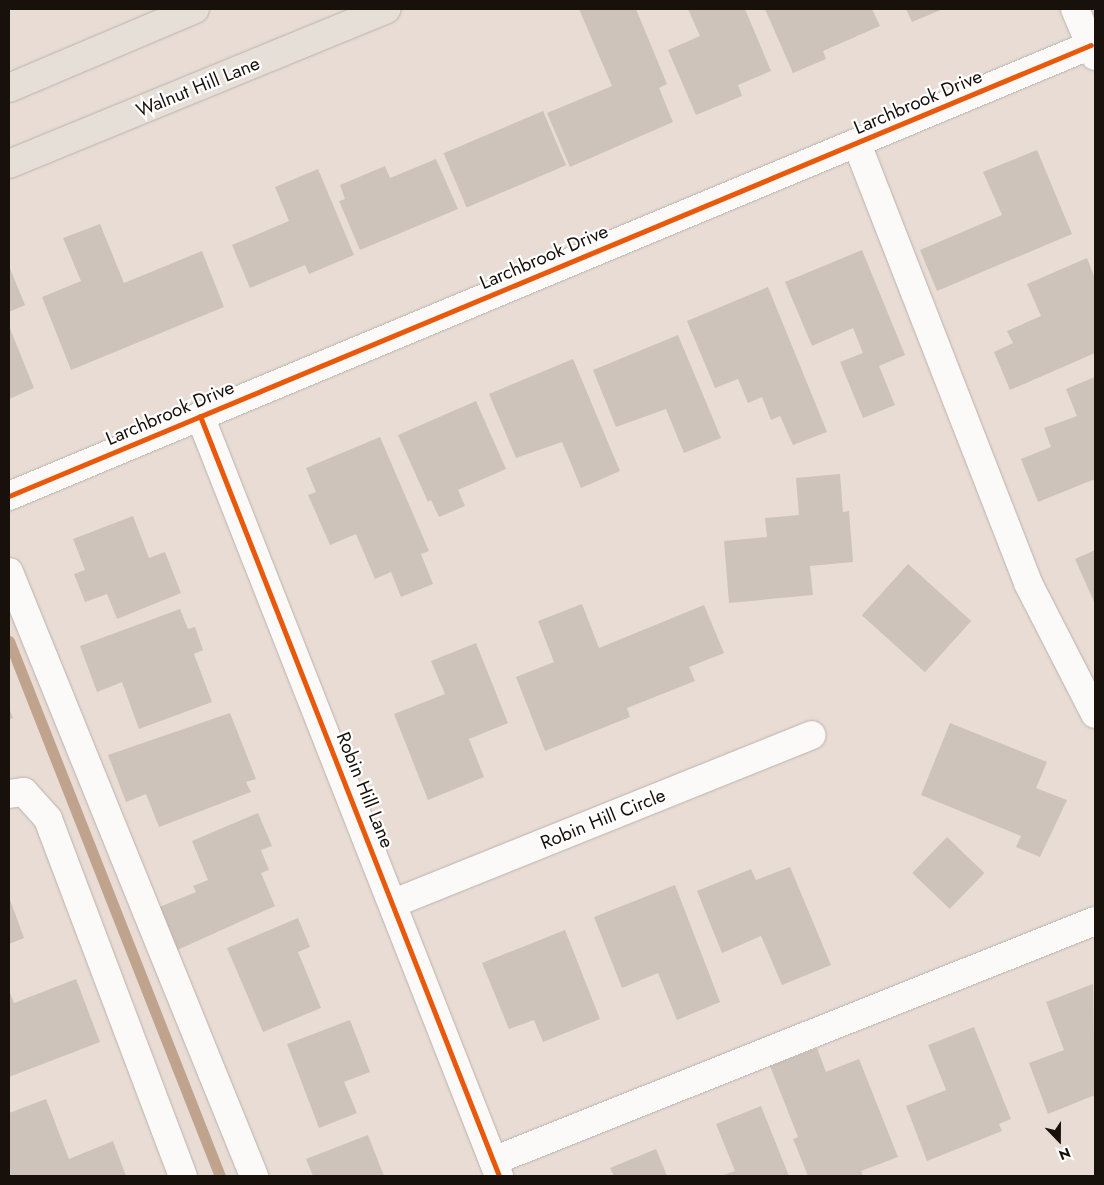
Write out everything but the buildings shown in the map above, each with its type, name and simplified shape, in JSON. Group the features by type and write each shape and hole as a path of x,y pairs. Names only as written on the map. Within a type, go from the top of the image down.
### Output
{"main road":[{"path":"9,88 196,9"},
{"name":"Walnut Hill Lane","path":"9,164 386,9"}],"street":[{"path":"1076,9 1093,51"},
{"name":"Larchbrook Drive","path":"9,496 857,144 1093,51"},
{"path":"857,144 1028,583 1095,714"},
{"name":"Robin Hill Lane","path":"200,416 394,903 496,1168"},
{"path":"9,572 254,1176"},
{"name":"Robin Hill Circle","path":"394,903 812,735"},
{"path":"9,794 24,792 48,819 183,1176"},
{"path":"496,1168 1095,921"}],"waterway":[{"path":"9,641 220,1176"}],"cycle path":[{"path":"9,496 1091,45"},
{"path":"200,416 499,1176"}]}
